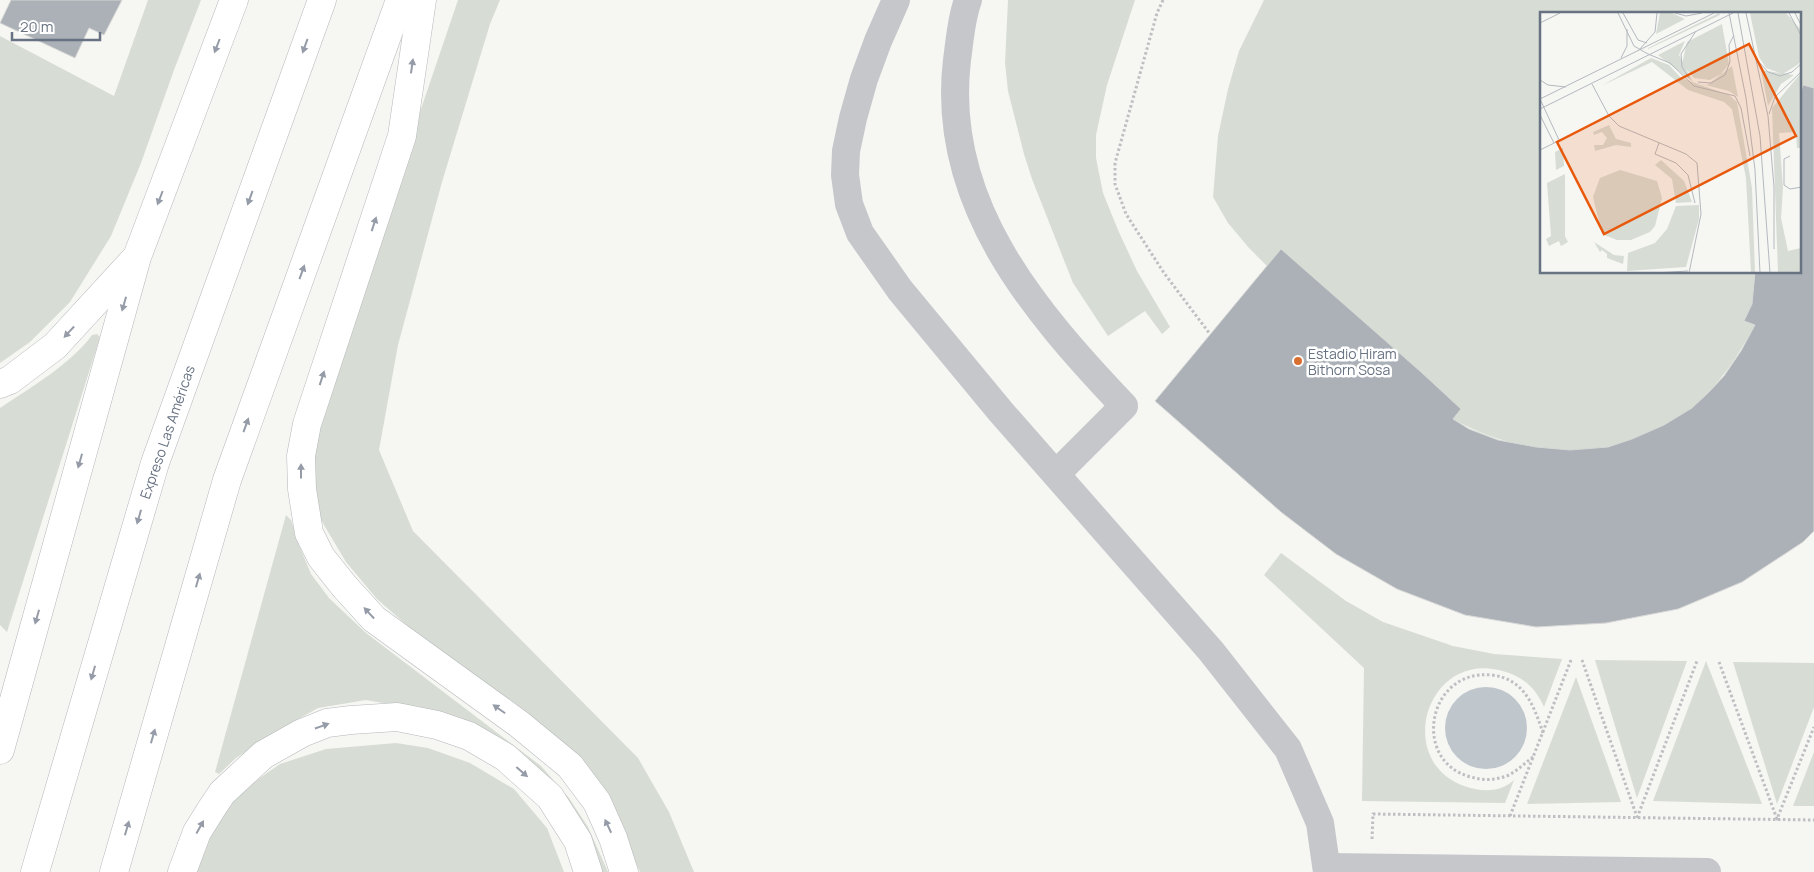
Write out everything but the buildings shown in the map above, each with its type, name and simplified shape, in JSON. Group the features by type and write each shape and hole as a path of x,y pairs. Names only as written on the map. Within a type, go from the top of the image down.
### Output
{"highway":[{"path":"2,741 137,257 234,0"},
{"name":"Expreso Las Américas","path":"35,872 155,463 322,0"},
{"path":"114,872 226,480 400,0"},
{"path":"422,0 402,136 307,424 301,456 302,489 309,533 321,557 374,619 519,724 570,766 597,802 614,838 624,872"},
{"path":"0,384 10,380 55,346 137,257"},
{"path":"0,699 2,741"},
{"path":"182,872 197,832 222,793 263,755 302,733 327,724 351,720 397,717 453,730 469,736 505,757 550,797 578,841 588,872"}],"lane":[{"path":"896,0 878,41 853,118 846,151 845,175 849,204 860,233 894,283 1001,412 1211,651 1288,749 1320,823 1327,870 1371,868 1707,872"},
{"path":"968,0 963,15 955,74 956,121 966,176 986,226 1005,260 1033,302 1074,354 1124,406 1056,474"}],"path":[{"path":"1163,0 1157,13 1115,163 1115,184 1126,214 1164,273 1210,334"},
{"path":"1510,816 1571,660"},
{"path":"1582,660 1637,818"},
{"path":"1637,818 1697,661"},
{"path":"1719,662 1777,819"},
{"path":"1533,757 1515,771 1500,778 1485,780 1461,774 1448,764 1436,743 1434,719 1438,704 1448,691 1460,681 1475,675 1499,676 1514,683 1526,693 1534,707 1543,733"},
{"path":"1777,819 1814,727"},
{"path":"1371,868 1372,814 1814,820"}],"shaded area":[{"path":"148,0 201,0 141,163 111,236 70,302 30,342 0,363 0,36 114,96"},
{"path":"458,0 500,0 490,24 442,182 398,345 379,450 413,531 638,758 669,812 694,872 640,872 610,803 377,599 346,562 321,520 312,478 313,435 369,262"},
{"path":"1008,0 1135,0 1107,85 1096,135 1096,158 1103,193 1118,230 1137,271 1170,327 1162,334 1145,311 1108,336 1073,283 1032,179 1008,91 1005,63"},
{"path":"1264,0 1814,0 1814,88 1803,85 1802,88 1802,12 1540,12 1540,274 1755,274 1752,304 1744,321 1755,325 1721,379 1693,407 1673,421 1618,444 1607,447 1568,450 1528,446 1489,436 1453,419 1281,250 1267,266 1228,223 1213,197 1218,136 1228,89 1239,51"},
{"path":"97,334 100,337 7,632 0,625 0,408 62,366 92,335"},
{"path":"286,515 291,520 311,574 329,598 366,633 541,766 569,798 588,827 608,872 599,872 584,831 423,710 366,700 318,708 275,732 236,758 219,774 215,772"},
{"path":"1281,553 1346,601 1383,622 1453,646 1494,654 1562,659 1544,707 1529,685 1519,677 1506,672 1479,668 1456,675 1439,690 1429,710 1425,732 1429,754 1442,773 1464,786 1484,790 1503,787 1514,780 1505,803 1362,801 1364,668 1264,575"},
{"path":"1595,660 1687,661 1637,798"},
{"path":"1706,661 1762,804 1653,801"},
{"path":"1733,662 1814,663 1814,707 1777,804"},
{"path":"1576,677 1621,802 1527,804"},
{"path":"1486,687 1502,690 1515,699 1524,712 1527,728 1524,744 1515,757 1502,766 1486,769 1470,766 1457,757 1448,744 1445,728 1448,712 1457,699 1470,690"},
{"path":"396,743 428,748 470,763 514,789 547,828 564,872 193,872 204,847 231,798 280,764 326,749"},
{"path":"1814,752 1814,806 1793,806"}],"place":[{"name":"Estadio Hiram Bithorn Sosa","path":"1298,361"}]}
